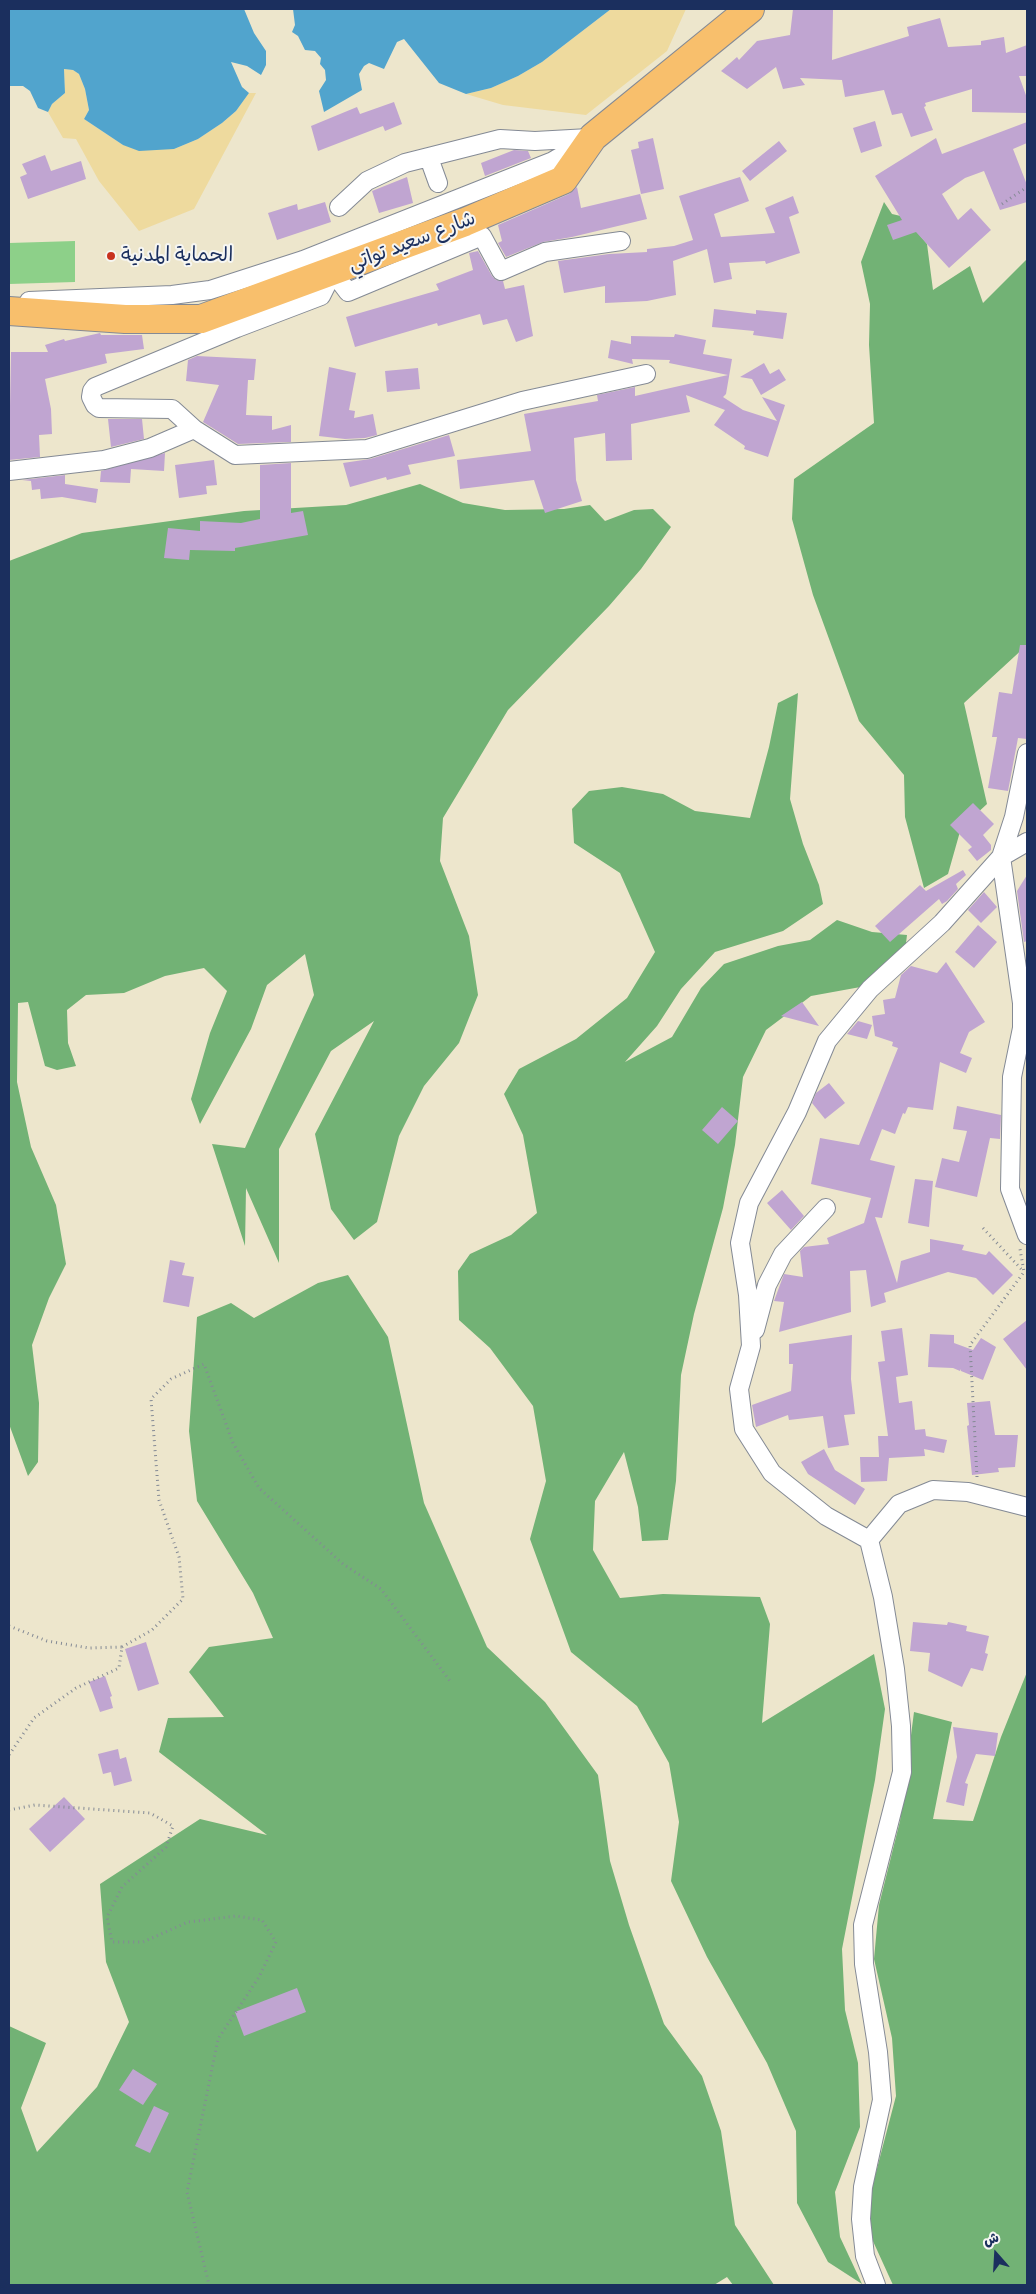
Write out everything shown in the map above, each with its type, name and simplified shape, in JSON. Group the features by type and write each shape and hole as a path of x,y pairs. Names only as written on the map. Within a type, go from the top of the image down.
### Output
{"main road":[{"name":"شارع سعيد تواتي","path":"9,310 125,319 201,319 465,222 563,180 593,137 750,9"}],"street":[{"path":"339,207 367,181 405,163 500,139 535,141 593,137"},
{"path":"9,302 172,295 210,290 303,260 553,162 593,137"},
{"path":"429,158 438,183"},
{"path":"622,242 545,252 501,271 482,236 348,292 333,272 321,296 228,331 95,387 92,391 95,404 100,408 172,409 194,429 235,455 367,449 522,401 646,374"},
{"path":"9,471 104,460 150,448 194,429"},
{"path":"1023,1240 1010,1189 1012,1077 1022,1028 1022,1003 1001,857 1014,816 1027,753"},
{"path":"751,1346 748,1295 740,1243 749,1203 797,1112 827,1041 870,989 942,923 1001,857 1027,842"},
{"path":"826,1208 783,1254 767,1285 738,1389 744,1429 772,1473 826,1516 869,1540 883,1598 895,1668 901,1726 902,1772 863,1925 864,1964 878,2052 882,2100 863,2187 860,2219 866,2256 876,2285"},
{"path":"869,1540 899,1504 934,1490 978,1495 1027,1507"}],"path":[{"path":"1002,204 1027,187"},
{"path":"983,1228 1024,1272"},
{"path":"978,1495 970,1345 1024,1272 1023,1240"},
{"path":"9,1626 47,1641 89,1648 122,1647 152,1630 183,1599 178,1557 159,1500 151,1398 171,1379 204,1364 233,1443 259,1488 344,1564 381,1589 450,1681"},
{"path":"9,1755 34,1718 76,1688 119,1668 122,1647"},
{"path":"9,1810 35,1805 150,1813 173,1826 166,1847 122,1887 107,1917 112,1942 143,1942 188,1922 236,1916 262,1920 276,1942 259,1977 218,2039 187,2192 209,2285"}],"green space":[{"path":"884,202 892,214 905,217 927,244 933,290 970,266 983,303 1027,259 1027,645 964,703 987,804 961,828 948,874 924,888 905,817 904,775 859,721 813,595 792,519 794,479 874,423 869,345 870,304 861,262"},
{"path":"75,241 75,282 9,284 9,243"},
{"path":"420,484 463,503 505,510 564,509 590,505 605,521 634,510 653,509 671,527 641,569 609,606 508,710 443,818 440,861 469,936 478,995 459,1043 424,1086 399,1136 377,1222 354,1240 331,1209 315,1134 374,1021 331,1051 279,1149 279,1263 246,1188 245,1246 212,1144 245,1148 314,995 305,954 267,985 251,1029 200,1124 191,1099 210,1033 227,991 204,968 165,976 124,993 86,995 67,1010 68,1043 76,1066 57,1070 45,1066 28,1002 18,1003 17,1082 31,1147 56,1205 66,1264 49,1298 32,1345 39,1403 38,1462 28,1476 9,1424 9,561 82,533 244,511 346,505"},
{"path":"798,693 790,799 803,844 819,885 823,904 783,931 715,952 681,989 657,1026 625,1062 672,1037 701,988 724,964 778,946 810,940 837,920 872,932 907,935 905,951 877,984 811,996 766,1030 743,1077 735,1145 723,1208 694,1314 681,1375 676,1481 668,1540 642,1541 638,1507 624,1452 595,1501 593,1550 620,1598 663,1594 760,1597 770,1624 762,1723 874,1654 885,1709 875,1780 842,1949 845,2010 858,2063 860,2127 835,2192 840,2237 862,2284 828,2262 797,2203 796,2131 767,2063 707,1957 671,1881 679,1822 669,1763 637,1706 571,1652 530,1539 546,1481 533,1406 490,1348 459,1320 458,1271 470,1254 511,1235 537,1213 523,1135 504,1094 519,1069 576,1039 627,998 655,952 620,873 574,843 572,809 589,791 622,787 663,794 695,811 750,818 769,747 778,703"},
{"path":"348,1275 388,1337 424,1503 487,1647 545,1702 598,1775 610,1861 629,1925 664,2024 702,2076 721,2131 735,2225 774,2285 733,2285 727,2277 714,2285 9,2285 9,2026 46,2043 21,2108 37,2152 97,2087 129,2022 106,1962 100,1884 200,1819 267,1835 159,1752 168,1718 224,1717 189,1672 209,1647 273,1638 253,1593 197,1501 189,1431 197,1317 231,1303 254,1318 318,1283"},
{"path":"1027,1672 1027,2285 893,2285 872,2239 869,2199 896,2096 892,2038 874,1959 879,1905 900,1821 914,1712 952,1722 933,1819 973,1821 1001,1737"}],"sand":[{"path":"611,9 686,9 667,51 586,115 503,105 466,94 491,88 518,76 542,62"},
{"path":"64,69 73,70 79,74 85,89 89,110 84,119 123,145 174,149 198,139 222,123 236,111 249,93 256,93 194,209 139,231 99,181 76,139 63,138 48,112 52,104 65,93"}],"water":[{"path":"9,9 244,9 254,33 266,51 266,65 261,75 247,66 231,62 242,87 249,93 236,111 222,123 198,139 174,149 139,151 123,145 84,119 89,110 85,89 79,74 73,70 64,69 65,93 52,104 48,112 38,108 30,91 23,86 9,86"},
{"path":"293,9 611,9 542,62 518,76 491,88 466,94 439,83 404,39 397,42 384,69 369,63 364,66 359,74 362,90 324,112 319,91 326,80 325,70 320,64 321,58 315,51 305,50 298,36 292,32 295,25"}],"building":[{"path":"793,9 833,10 832,60 909,36 907,27 940,18 948,47 981,45 981,41 1004,37 1006,53 1027,45 1027,76 1019,76 1027,98 1027,113 972,112 972,89 925,103 926,106 924,107 933,130 911,137 902,113 892,115 884,90 845,97 842,80 800,78 805,85 783,89 776,67 747,89 721,71 737,57 739,60 757,41 790,35"},
{"path":"394,102 402,124 385,131 383,126 318,151 311,126 357,107 360,114"},
{"path":"875,121 882,146 861,153 853,128"},
{"path":"1027,122 1027,143 1013,149 1027,185 1027,202 1000,210 984,171 965,178 942,194 958,220 971,208 991,230 949,268 916,232 893,240 887,225 902,220 875,176 936,138 942,154"},
{"path":"653,138 664,189 641,194 631,150 639,148 638,142"},
{"path":"779,141 787,151 750,181 742,171"},
{"path":"514,150 528,151 531,158 485,176 481,163"},
{"path":"45,155 51,171 81,161 86,179 28,199 20,177 27,174 22,164"},
{"path":"407,177 413,203 379,213 372,191"},
{"path":"740,177 749,201 714,214 721,237 775,233 765,208 793,196 799,213 789,217 800,253 766,264 765,261 729,263 732,279 714,283 707,249 673,261 676,295 647,301 605,303 605,286 564,293 558,261 609,254 647,252 647,249 674,246 693,240 679,196"},
{"path":"577,187 581,208 640,194 647,219 543,242 506,257 498,243 502,241 498,225 569,194"},
{"path":"325,202 331,222 277,240 268,213 297,204 298,210"},
{"path":"478,251 492,276 496,280 503,281 505,289 524,285 533,336 516,342 507,319 483,325 480,314 438,326 437,323 355,347 346,317 439,290 436,284 473,270 469,253"},
{"path":"714,309 756,314 756,310 787,313 783,339 753,335 754,331 712,327"},
{"path":"100,333 101,335 142,335 144,349 105,354 107,363 45,379 51,409 52,434 39,435 40,457 9,460 11,352 48,352 45,345 64,339 65,341"},
{"path":"675,334 706,340 703,354 732,359 726,394 723,397 743,410 777,421 762,397 785,405 768,457 744,449 745,446 714,425 725,410 686,395 690,412 631,424 632,460 606,461 605,433 574,438 576,480 582,501 545,513 534,480 460,489 457,460 531,451 524,414 598,401 597,395 635,387 635,396 728,375 669,363 670,360 632,359 633,364 608,358 611,340 631,344 631,336 674,337"},
{"path":"197,356 256,359 254,380 248,380 246,415 272,416 272,430 291,425 291,442 238,444 203,422 219,385 186,381 188,360"},
{"path":"764,363 770,374 779,369 786,380 761,395 752,379 740,377"},
{"path":"329,367 356,373 349,410 355,411 354,418 373,414 377,435 345,439 319,436"},
{"path":"418,368 420,389 387,392 385,371"},
{"path":"108,419 142,419 144,439 111,447"},
{"path":"449,435 455,456 408,465 411,474 387,480 386,477 350,487 343,463 370,459"},
{"path":"165,453 164,471 131,469 130,483 100,482 101,471"},
{"path":"214,460 217,485 206,486 207,494 179,498 175,465"},
{"path":"291,463 291,513 303,511 308,535 235,548 235,551 190,550 189,560 164,558 168,528 200,531 200,521 241,523 260,519 260,465"},
{"path":"65,475 65,484 98,489 96,503 62,497 41,499 40,489 32,490 31,481 22,480"},
{"path":"1020,645 1027,645 1027,739 1018,738 1008,791 988,788 997,737 992,737 999,692 1012,694"},
{"path":"973,803 994,824 983,835 991,845 991,850 977,861 968,850 972,847 950,825"},
{"path":"963,870 966,875 956,884 958,889 947,901 942,904 939,899 890,942 875,926 920,885 926,891"},
{"path":"1027,875 1027,941 1024,942 1017,891"},
{"path":"984,892 997,907 981,923 968,910"},
{"path":"978,925 997,942 974,968 955,952"},
{"path":"946,962 985,1022 969,1032 960,1053 972,1058 966,1073 940,1062 933,1110 908,1107 905,1114 903,1113 895,1134 882,1129 870,1160 895,1166 882,1218 875,1217 897,1283 901,1261 930,1252 930,1239 964,1245 962,1250 986,1255 989,1251 1013,1275 993,1295 976,1278 948,1272 884,1293 886,1302 871,1307 866,1270 850,1271 851,1312 779,1332 784,1302 774,1301 784,1274 803,1277 800,1251 804,1247 829,1244 827,1238 864,1223 871,1198 811,1184 820,1138 859,1145 898,1048 892,1046 893,1042 875,1036 872,1016 885,1014 883,1000 895,998 901,975 911,966 937,973"},
{"path":"802,1002 819,1026 781,1016"},
{"path":"858,1021 872,1025 867,1039 847,1034"},
{"path":"829,1083 845,1103 825,1119 812,1103 816,1093"},
{"path":"957,1106 1001,1115 1000,1139 990,1138 977,1197 935,1187 942,1158 959,1162 967,1131 953,1129"},
{"path":"722,1107 738,1121 718,1144 702,1130"},
{"path":"915,1179 933,1181 929,1227 908,1223"},
{"path":"782,1190 804,1216 791,1230 767,1203"},
{"path":"170,1260 185,1263 182,1275 194,1277 189,1307 163,1302"},
{"path":"1027,1320 1027,1370 1003,1339"},
{"path":"902,1328 908,1375 896,1377 899,1403 912,1401 915,1430 925,1429 926,1436 947,1440 944,1453 924,1449 925,1456 889,1458 887,1481 861,1482 860,1457 879,1457 878,1436 888,1436 878,1362 885,1361 881,1331"},
{"path":"930,1334 954,1335 954,1343 973,1350 981,1338 996,1347 983,1380 960,1369 960,1371 953,1368 928,1367"},
{"path":"852,1335 851,1379 855,1414 844,1415 849,1445 828,1448 823,1416 789,1420 788,1415 756,1427 752,1405 791,1391 793,1364 789,1364 789,1344"},
{"path":"990,1401 995,1435 1018,1435 1015,1467 998,1468 999,1472 972,1475 967,1426 969,1425 967,1403"},
{"path":"824,1449 835,1470 865,1489 855,1505 808,1474 801,1462"},
{"path":"913,1622 947,1625 948,1622 967,1626 966,1631 989,1636 985,1653 988,1654 983,1671 971,1668 962,1687 928,1671 930,1653 910,1651"},
{"path":"146,1642 159,1684 138,1691 125,1649"},
{"path":"105,1676 112,1696 110,1697 113,1708 100,1712 89,1682"},
{"path":"953,1727 998,1733 995,1756 976,1754 965,1783 968,1784 964,1806 946,1802 957,1757"},
{"path":"118,1749 120,1759 126,1757 132,1781 114,1786 111,1772 103,1774 98,1754"},
{"path":"64,1797 85,1819 50,1852 29,1829"},
{"path":"297,1988 306,2012 244,2036 235,2012"},
{"path":"133,2069 157,2084 143,2105 119,2090"},
{"path":"154,2106 169,2113 150,2153 135,2146"}],"place":[{"name":"الحماية المدنية","path":"111,256"}]}
